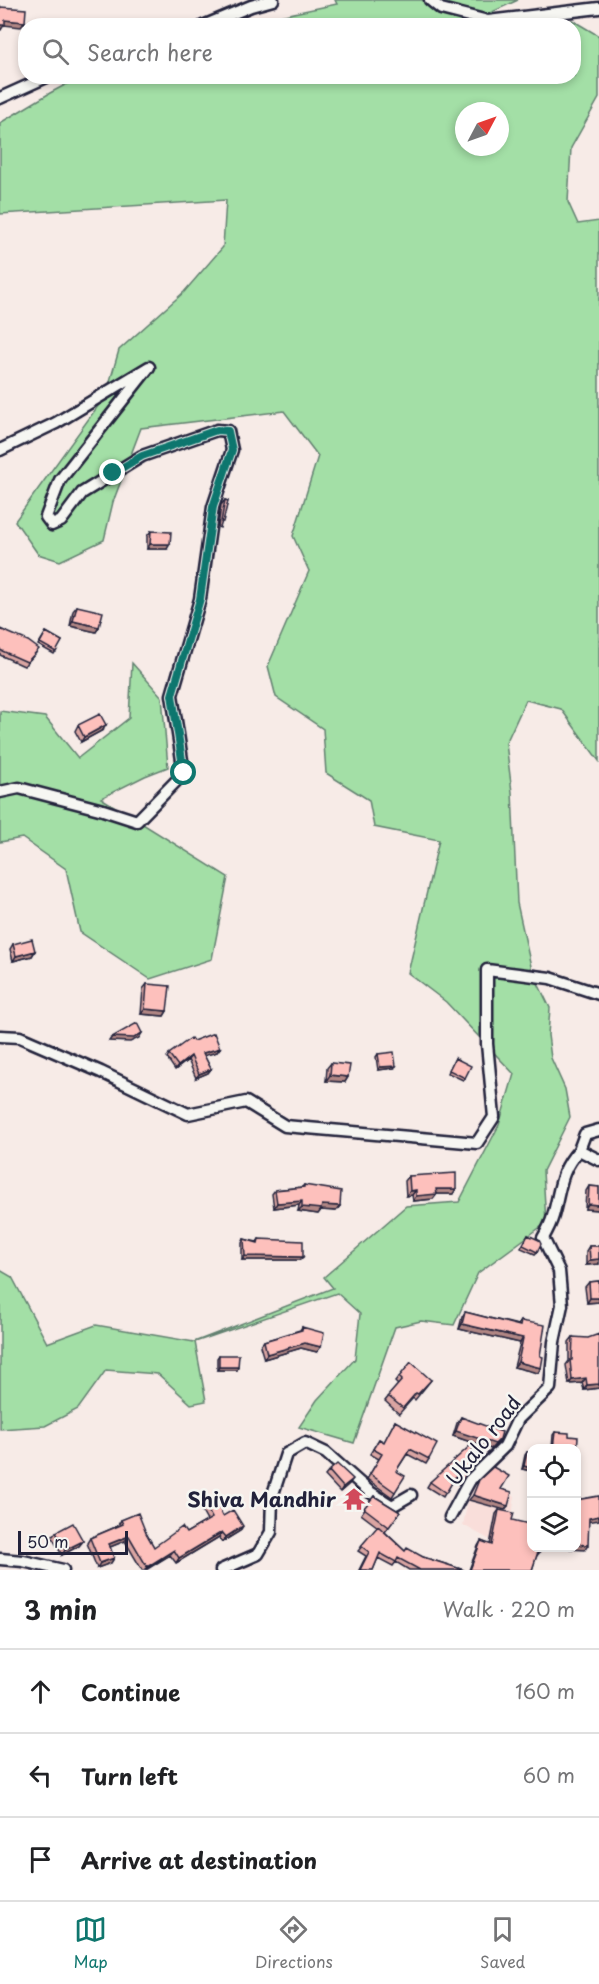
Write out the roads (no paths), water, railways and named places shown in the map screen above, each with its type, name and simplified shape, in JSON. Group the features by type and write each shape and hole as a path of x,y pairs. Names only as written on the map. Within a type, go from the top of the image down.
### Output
{"street":[{"path":"222,18 273,0"},
{"path":"430,0 441,9 476,18"},
{"path":"514,18 599,8"},
{"path":"0,98 31,84"},
{"path":"0,450 56,423 149,367 60,480 46,517 52,525 61,521 82,493 142,456 217,430 228,431 232,450 213,507 200,599 172,695 184,773 137,821 19,788 0,792"},
{"path":"0,1036 20,1037 101,1072 188,1114 246,1102 285,1126 477,1143 494,1117 488,1044 487,970 550,978 599,994"},
{"path":"599,1130 585,1134 579,1150 599,1160"},
{"name":"Ukalo road","path":"450,1517 470,1480 505,1446 518,1419 549,1388 554,1342 562,1305 560,1271 543,1238 552,1217 568,1162 579,1150"},
{"path":"221,1570 258,1554 271,1532 272,1497 286,1454 305,1443 326,1453 370,1492 392,1506 411,1495"},
{"path":"0,1559 23,1561 63,1570"}],"place":[{"name":"Shiva Mandhir","path":"354,1499"}]}
